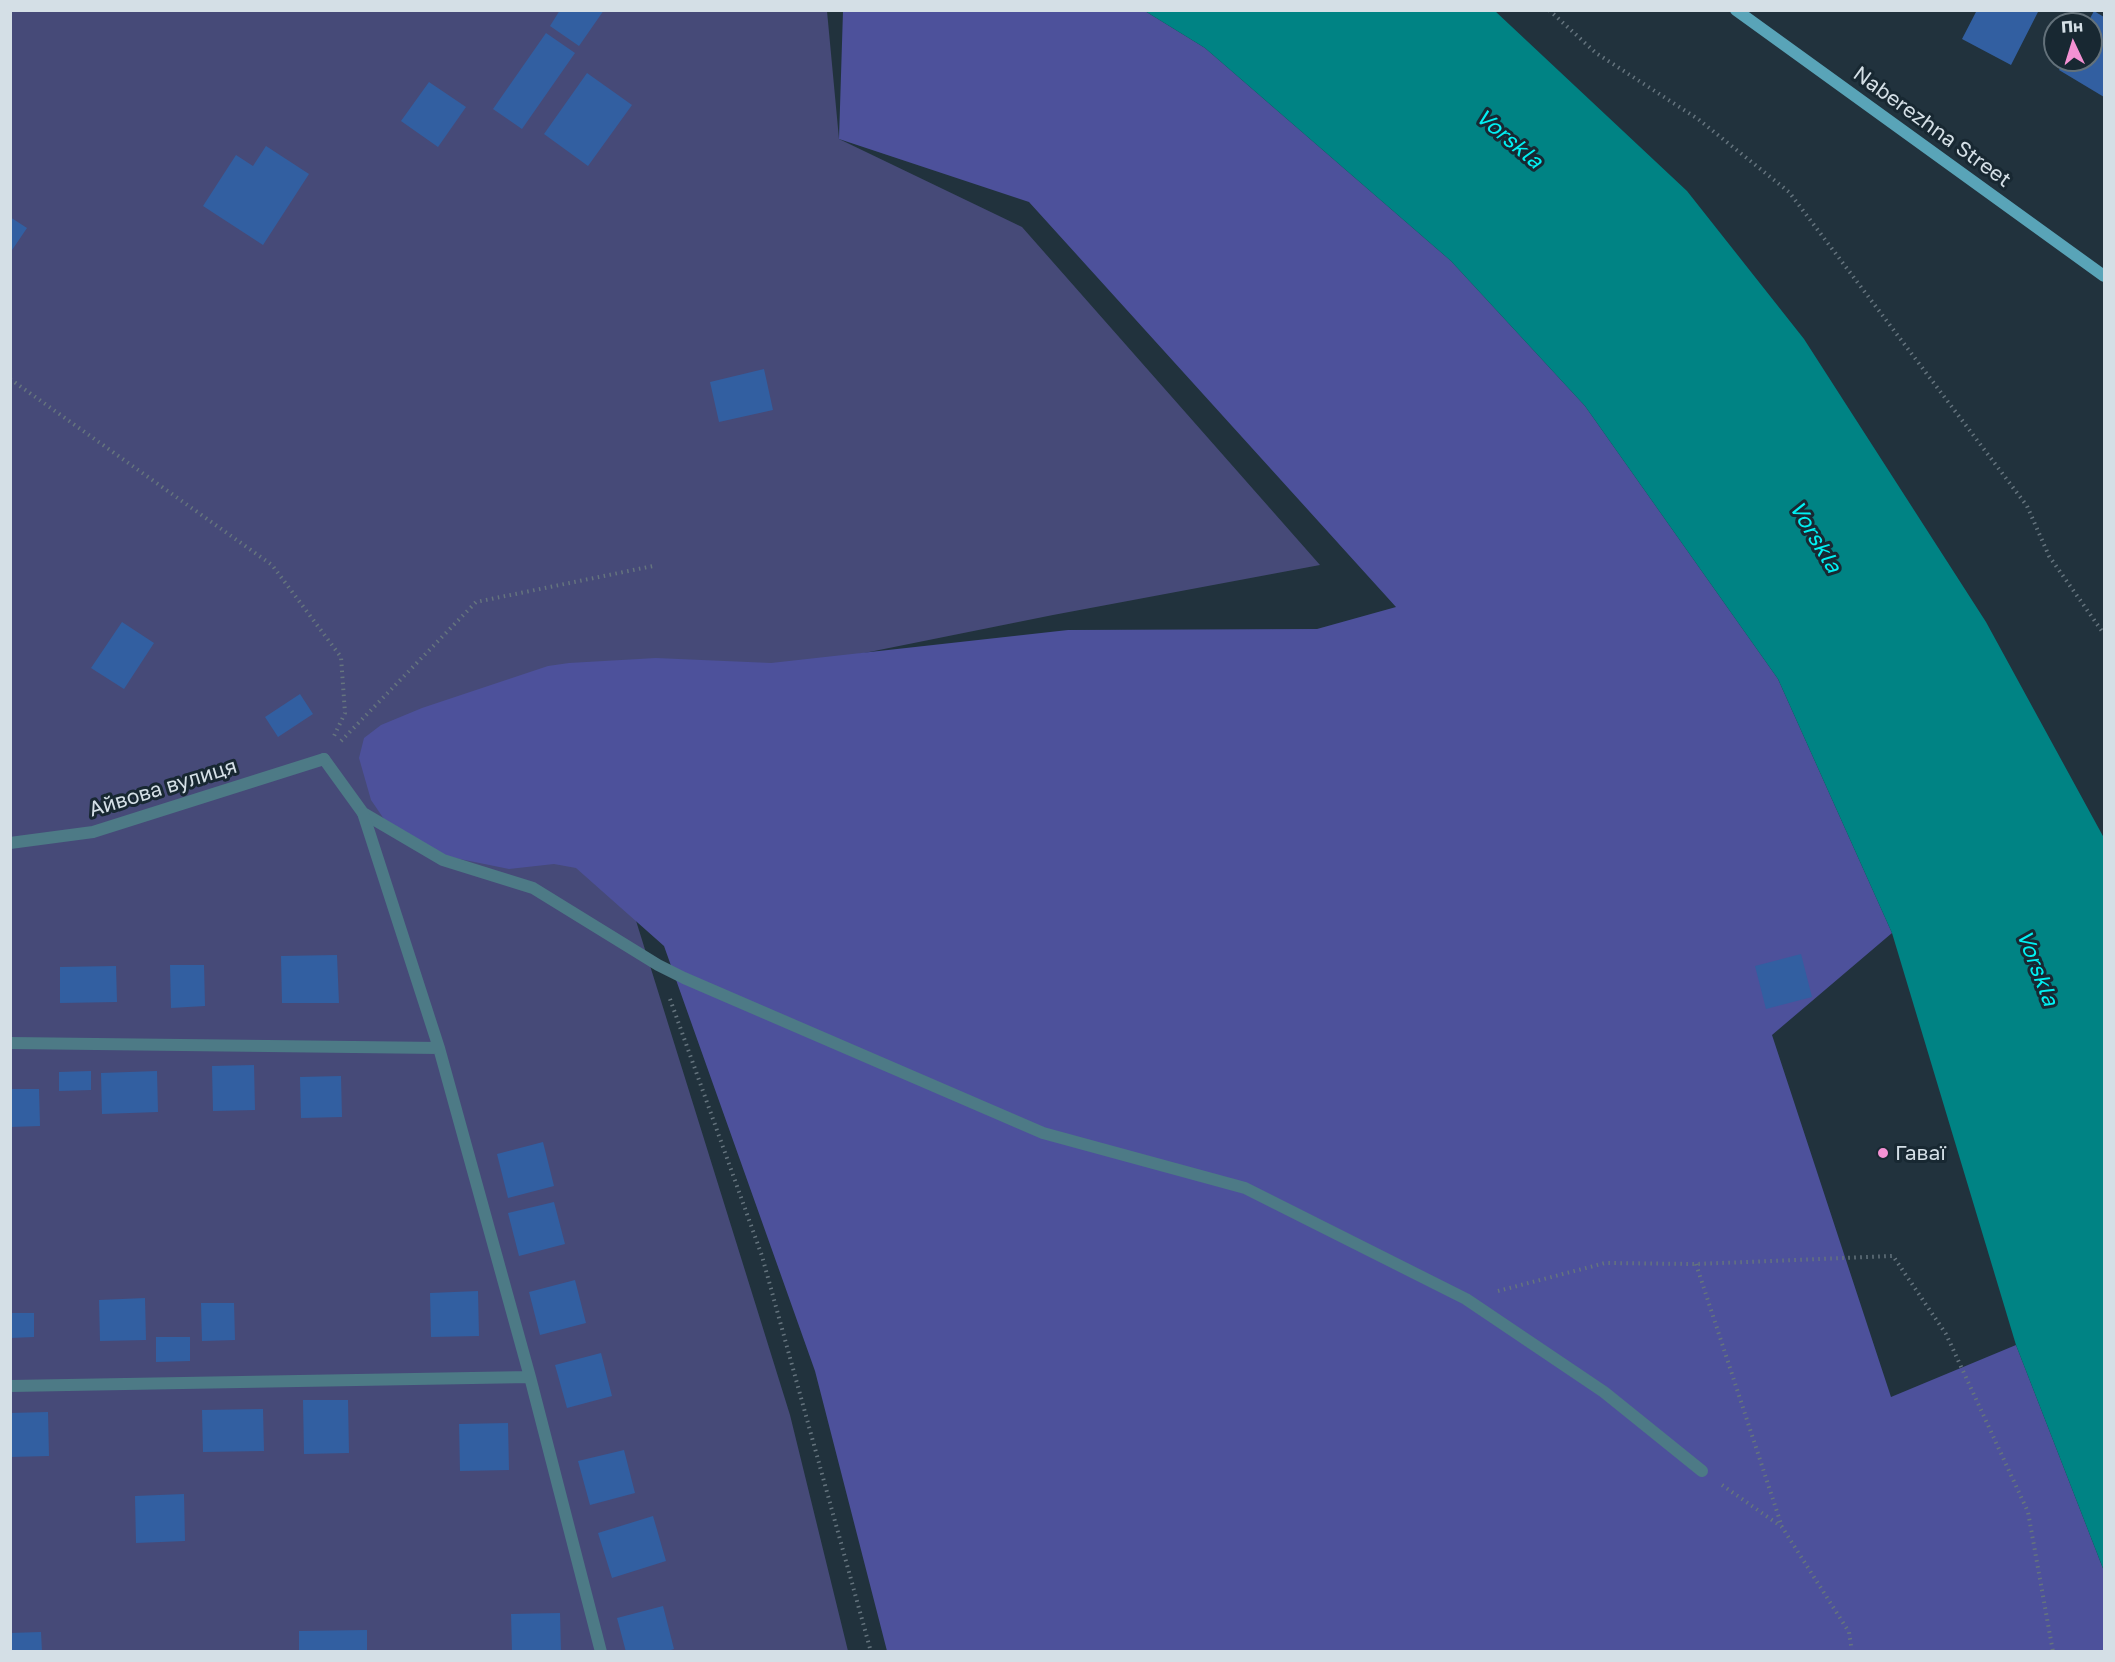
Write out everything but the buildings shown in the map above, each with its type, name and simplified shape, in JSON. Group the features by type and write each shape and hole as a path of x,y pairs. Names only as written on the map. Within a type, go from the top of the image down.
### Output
{"street":[{"name":"Naberezhna Street","path":"1736,10 2104,276"},
{"path":"324,759 363,813 439,1048 530,1377 601,1652"},
{"name":"Айвова вулиця","path":"10,843 93,832 324,759"},
{"path":"363,813 443,860 533,888 658,965 1043,1132 1245,1188 1466,1299 1604,1392 1702,1471"},
{"path":"10,1043 439,1048"},
{"path":"10,1386 530,1377"}],"path":[{"path":"1549,10 1596,53 1698,118 1789,192 2027,506 2049,556 2104,634"},
{"path":"10,379 272,565 341,657 345,712 324,759"},
{"path":"324,759 476,602 653,566"},
{"path":"658,965 762,1256 871,1652"},
{"path":"1466,1299 1605,1263 1696,1264 1893,1256 1946,1334 2028,1512 2053,1652"},
{"path":"1696,1264 1782,1527 1850,1632 1852,1652"},
{"path":"1702,1471 1782,1527"}],"shaded area":[{"path":"11,11 827,11 839,139 1022,227 1320,565 1053,615 571,712 790,1415 848,1651 11,1652"},
{"path":"843,11 1145,11 1205,48 1451,261 1585,406 1778,679 1892,933 1772,1035 1891,1397 2016,1345 2104,1571 2104,1651 887,1651 815,1371 664,946 576,868 554,864 509,869 440,855 384,819 371,800 359,758 364,738 381,725 422,708 548,666 569,663 656,658 771,663 1068,630 1317,629 1396,607 1029,202 839,139"}],"water":[{"name":"Vorskla","path":"1145,11 1495,11 1687,191 1804,339 1986,622 2104,838 2104,1571 2016,1345 1892,933 1778,679 1585,406 1451,261 1205,48"}],"place":[{"name":"Гаваї","path":"1883,1153"}]}
